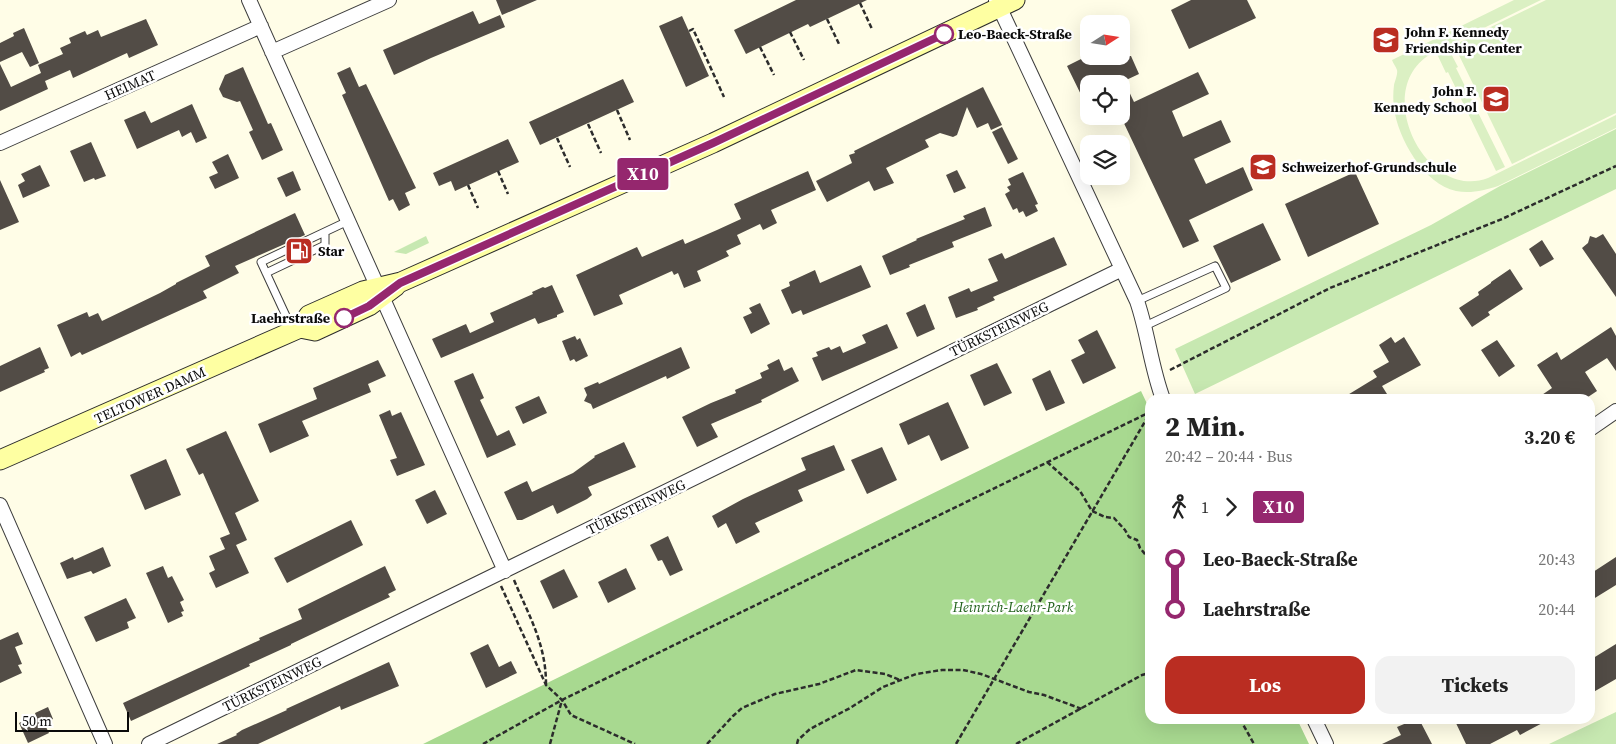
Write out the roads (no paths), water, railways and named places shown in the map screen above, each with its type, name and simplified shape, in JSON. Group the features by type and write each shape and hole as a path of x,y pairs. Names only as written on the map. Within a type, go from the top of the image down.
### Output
{"main road":[{"name":"TELTOWER DAMM","path":"0,460 296,329 315,331 369,306 380,292 713,143 1004,2"}],"street":[{"path":"249,0 509,575"},
{"path":"272,52 389,0"},
{"path":"1004,2 1137,301 1161,394"},
{"name":"HEIMAT","path":"0,143 260,26"},
{"name":"TÜRKSTEINWEG","path":"149,744 509,575 1122,269"},
{"path":"1595,426 1616,411"},
{"path":"0,505 105,744"},
{"path":"1316,724 1326,744"}],"lane":[{"path":"296,329 261,262 348,221"},
{"path":"266,273 326,245 325,232"},
{"path":"1137,301 1215,266 1226,288 1145,326"}],"place":[{"name":"Leo-Baeck-Straße","path":"944,34"},
{"name":"John F. Kennedy Friendship Center","path":"1386,40"},
{"name":"John F. Kennedy School","path":"1496,99"},
{"name":"Schweizerhof-Grundschule","path":"1263,167"},
{"name":"Star","path":"299,251"},
{"name":"Laehrstraße","path":"344,318"}],"park label":[{"name":"Heinrich-Laehr-Park","path":"1013,607"}]}
